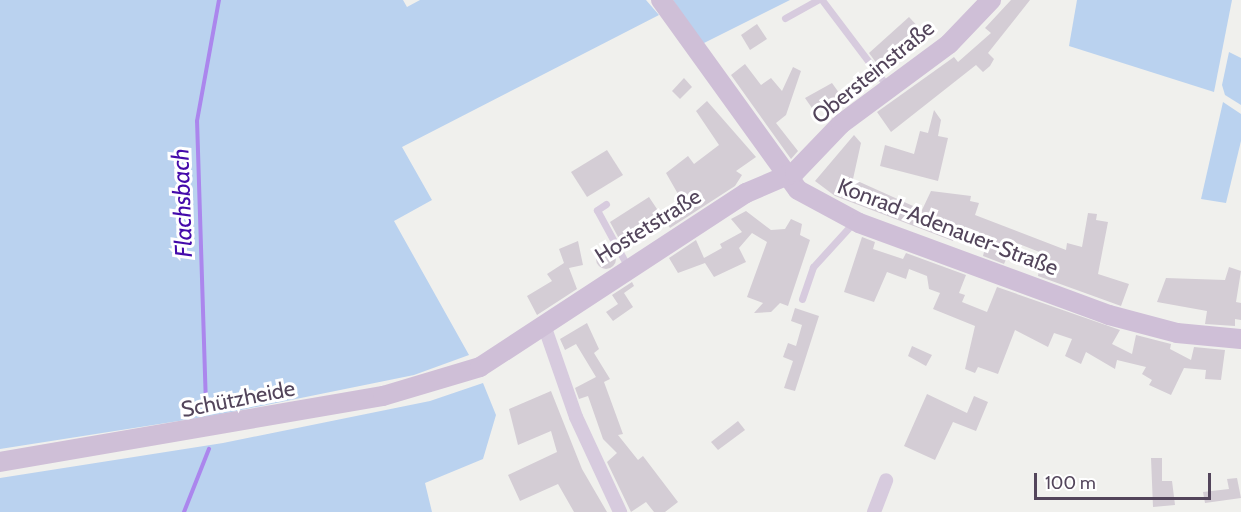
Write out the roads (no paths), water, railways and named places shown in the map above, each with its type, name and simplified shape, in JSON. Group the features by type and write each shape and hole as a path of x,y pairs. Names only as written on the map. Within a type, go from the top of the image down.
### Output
{"street":[{"name":"Konrad-Adenauer-Straße","path":"661,0 784,177 854,220 1109,315 1177,333 1241,339"},
{"name":"Obersteinstraße","path":"784,177 887,86 948,44 991,0"},
{"name":"Hostetstraße","path":"480,367 545,328 628,267 746,193 784,177"},
{"path":"545,328 576,417 620,512"},
{"name":"Schützheide","path":"0,462 383,396 480,367"},
{"path":"874,512 886,480"}],"lane":[{"path":"785,18 817,0"},
{"path":"822,0 887,86"},
{"path":"606,204 597,210 628,267"},
{"path":"802,299 813,267 854,220"}],"waterway":[{"name":"Flachsbach","path":"206,406 197,121 219,0"},
{"name":"Flachsbach","path":"184,512 209,449"}]}
